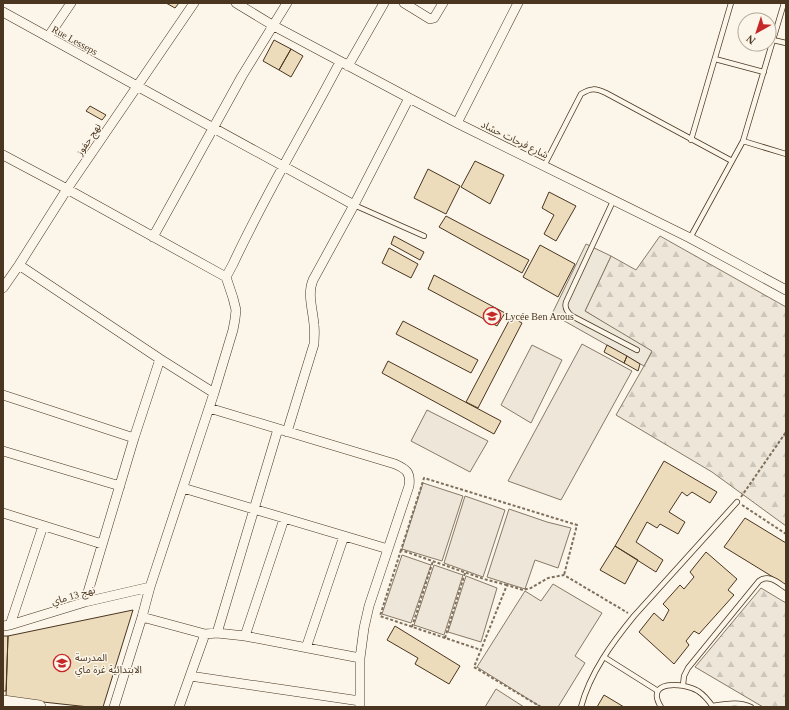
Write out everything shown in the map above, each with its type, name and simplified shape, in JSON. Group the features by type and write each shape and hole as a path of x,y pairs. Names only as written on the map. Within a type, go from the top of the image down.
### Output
{"street":[{"path":"48,37 70,3"},
{"name":"نهج حفوز","path":"3,288 136,86 194,3"},
{"name":"شارع فرحات حشاد","path":"236,3 274,26 409,98 544,166 614,199 786,290"},
{"path":"153,237 242,76 287,3"},
{"path":"226,277 283,166 312,115 384,3"},
{"path":"404,3 430,19 437,15 443,3"},
{"path":"457,123 518,3"},
{"name":"Rue Lesseps","path":"3,12 354,205"},
{"path":"287,432 314,344 315,335 310,286 409,98"},
{"path":"3,155 226,277 236,310 233,330 214,393 150,587 114,707"},
{"path":"19,265 160,359 214,393"},
{"path":"85,602 134,438 160,359"},
{"path":"3,395 134,438"},
{"path":"190,676 360,704 360,658 364,628 369,606 410,480 405,469 395,464 209,408"},
{"path":"217,633 278,429"},
{"path":"3,451 120,486"},
{"path":"183,488 254,508 284,519 388,550"},
{"path":"3,513 102,544"},
{"path":"245,636 284,519"},
{"path":"7,625 43,526"},
{"path":"306,648 344,536"},
{"name":"نهج 13 ماي","path":"7,625 85,602 150,587"},
{"path":"142,617 204,634 217,633 245,636 360,658"},
{"path":"179,707 204,634"},
{"path":"7,704 38,707"}],"lane":[{"path":"691,140 731,3"},
{"path":"777,27 784,3"},
{"path":"690,238 742,142 770,52"},
{"path":"715,59 764,72"},
{"path":"544,166 581,94 588,89 598,89 732,161"},
{"path":"742,142 786,154"},
{"path":"614,199 566,302 566,308 569,314 638,350"},
{"path":"354,205 424,236"},
{"path":"581,707 590,680 620,633 737,502"},
{"path":"683,685 684,676 688,668 759,581 765,578 771,578 786,588"},
{"path":"604,656 658,691"},
{"path":"661,707 657,700 658,691 664,686 676,684 697,690 713,707 735,703 741,703 751,707"}],"path":[{"path":"786,432 743,496 737,502 786,534"},
{"path":"481,650 380,616 424,478 578,525 564,575"},
{"path":"401,550 491,582 523,590 531,588 548,578 564,575 634,616"},
{"path":"412,627 433,561"},
{"path":"445,638 465,573"},
{"path":"507,585 474,667 541,707"}],"green space":[{"path":"660,236 786,307 786,526 712,472 616,415 652,352 585,311 611,256 636,270"},
{"path":"582,344 632,371 561,500 508,481"},
{"path":"532,345 562,360 531,423 501,405"},
{"path":"427,410 488,441 470,472 411,441"},
{"path":"423,483 463,496 442,561 402,549"},
{"path":"465,496 505,510 483,577 444,563"},
{"path":"509,509 547,522 571,528 558,568 535,560 525,589 487,577"},
{"path":"402,555 431,565 411,623 382,614"},
{"path":"434,565 463,575 444,635 414,625"},
{"path":"466,576 497,588 481,642 448,632"},
{"path":"553,584 602,613 575,656 585,663 558,707 541,707 477,667 525,591 541,601"},
{"path":"761,588 786,603 786,707 763,707 695,667"},
{"path":"496,689 524,707 485,707"}],"shaded area":[{"path":"586,244 611,256 585,311 652,351 644,366 552,314"}],"building":[{"path":"166,3 179,3 175,8"},
{"path":"274,40 291,49 279,70 263,61"},
{"path":"291,49 303,56 291,77 279,70"},
{"path":"90,106 106,115 102,120 86,111"},
{"path":"475,161 504,175 490,204 461,187"},
{"path":"428,169 460,186 446,214 414,198"},
{"path":"549,192 576,206 556,241 544,234 554,215 542,208"},
{"path":"446,216 529,260 522,273 439,227"},
{"path":"394,236 424,252 420,260 391,244"},
{"path":"540,245 575,264 558,297 523,277"},
{"path":"389,248 418,264 411,278 382,263"},
{"path":"434,275 505,313 497,326 428,289"},
{"path":"511,317 522,323 478,408 466,402"},
{"path":"403,321 478,360 471,373 396,334"},
{"path":"607,345 627,356 624,363 604,352"},
{"path":"627,356 640,364 638,371 624,363"},
{"path":"388,361 501,421 494,434 382,373"},
{"path":"664,461 717,492 710,503 692,492 687,496 682,492 669,512 685,522 678,534 660,524 657,528 647,522 636,542 663,560 656,572 615,546"},
{"path":"745,518 786,543 786,585 724,547"},
{"path":"615,546 638,560 625,584 600,570"},
{"path":"706,552 737,579 728,590 734,595 699,634 694,631 686,641 689,645 674,664 639,632 654,613 663,621 669,610 663,604 680,585 684,589 694,577 690,572"},
{"name":"المدرسة الابتدائية غرة ماي","path":"133,610 103,707 89,707 6,698 8,636"},
{"path":"395,626 460,666 449,684 415,664 418,658 387,640"},
{"path":"3,636 8,636 6,691 3,691"},
{"path":"604,695 624,707 597,707"}],"place":[{"name":"Lycée Ben Arous","path":"492,316"},
{"name":"المدرسة الابتدائية غرة ماي","path":"62,663"}]}
